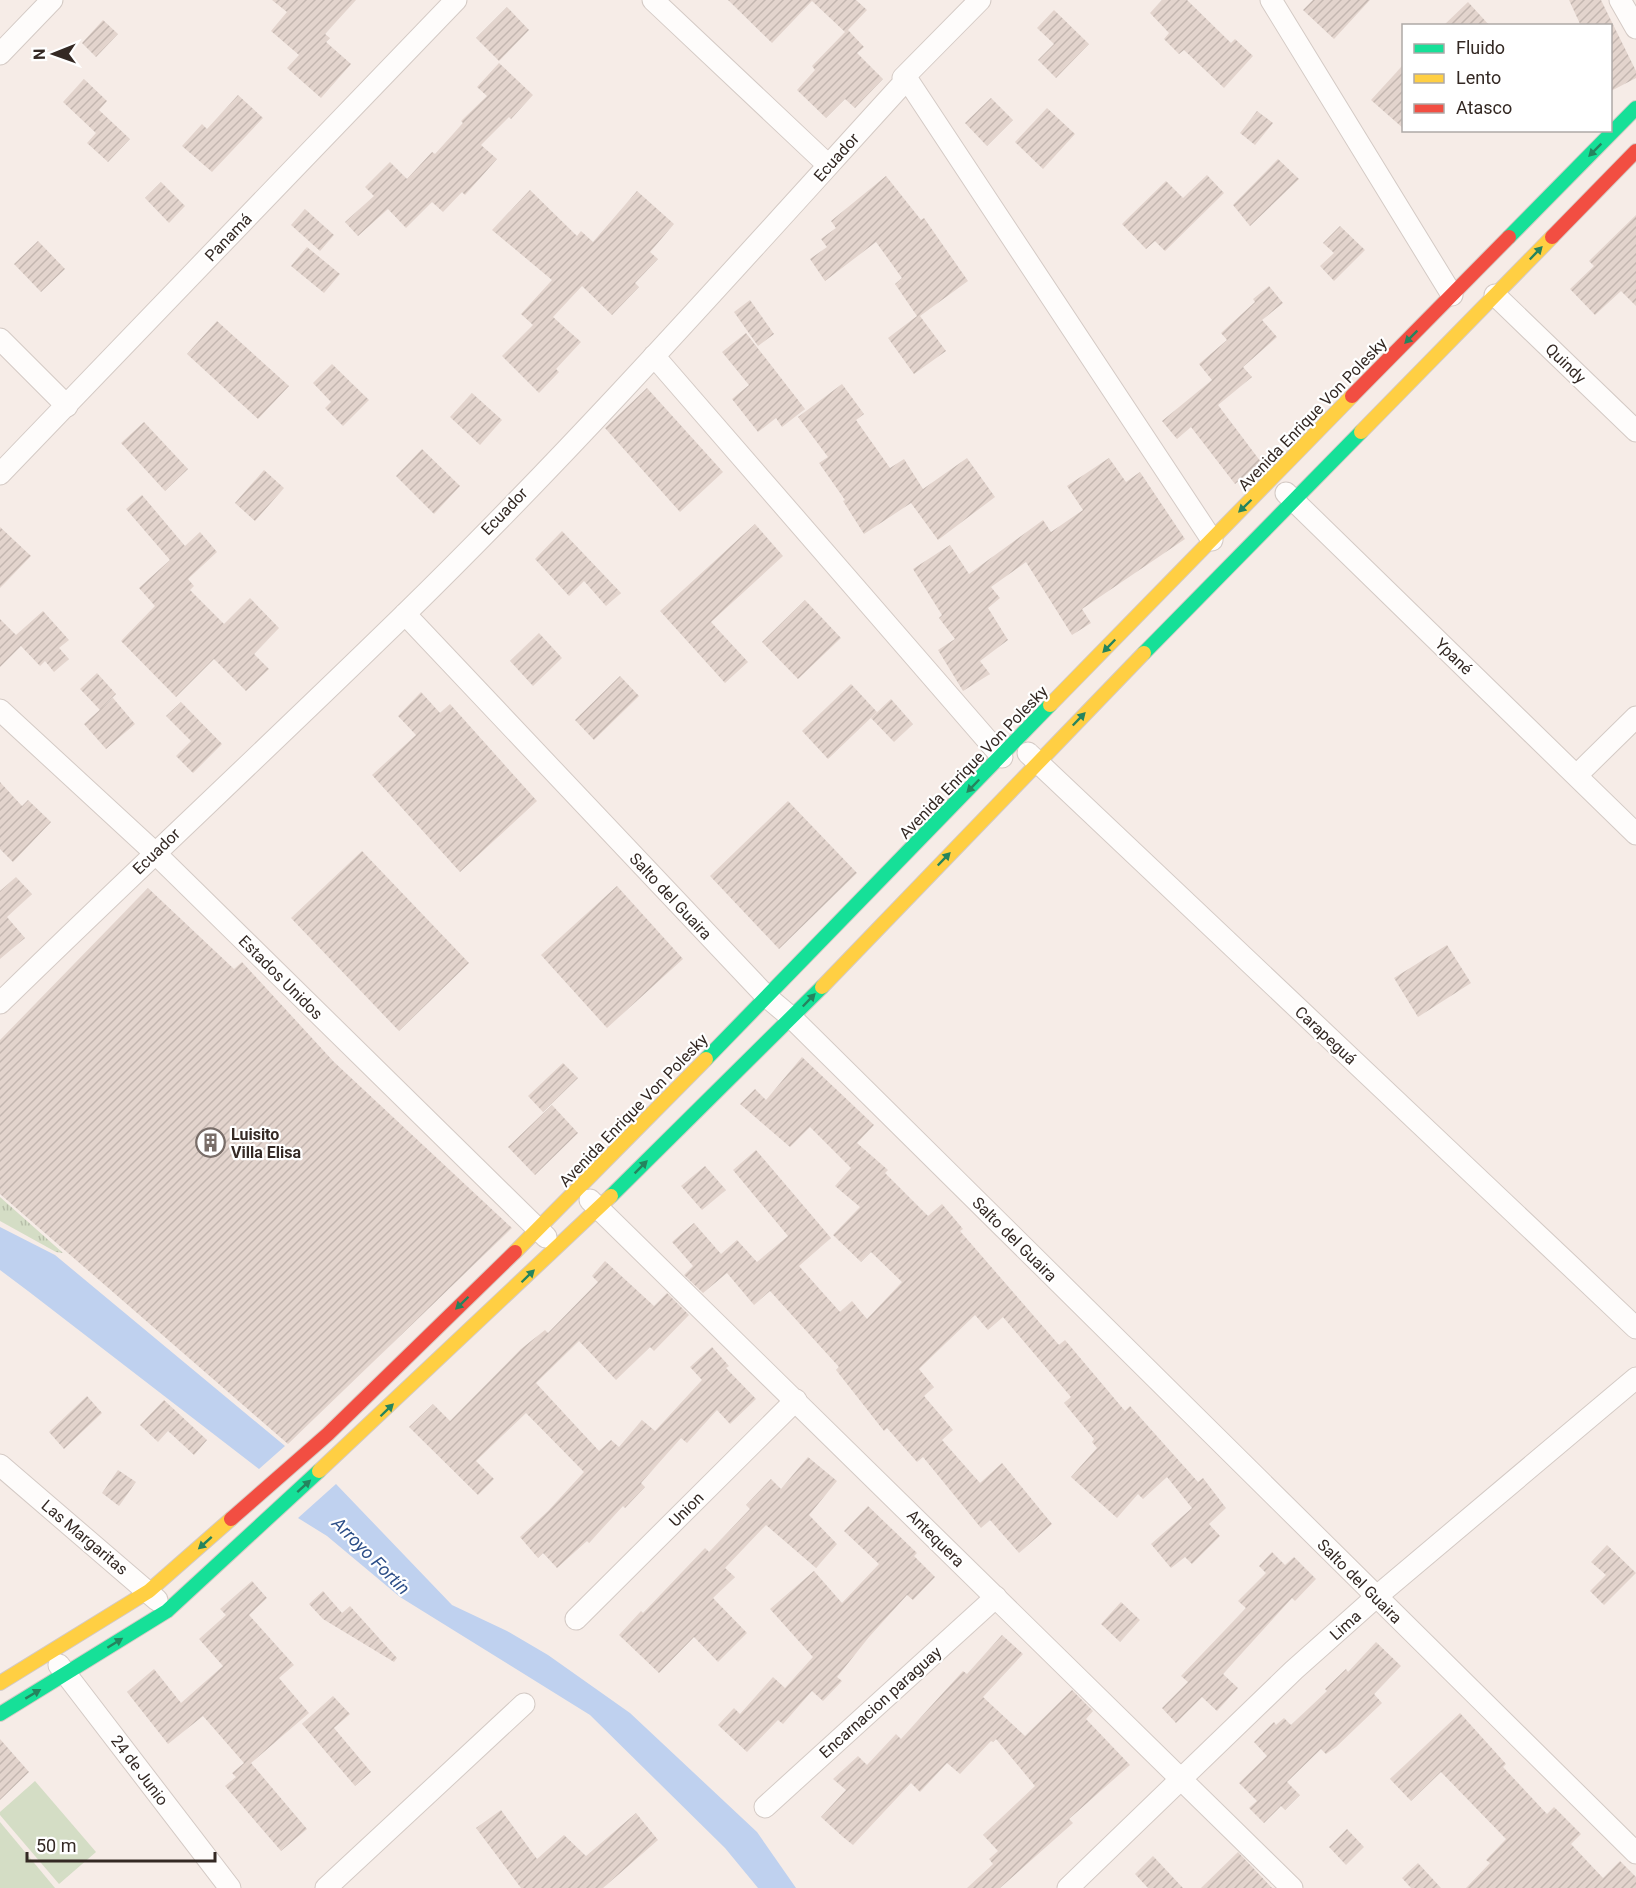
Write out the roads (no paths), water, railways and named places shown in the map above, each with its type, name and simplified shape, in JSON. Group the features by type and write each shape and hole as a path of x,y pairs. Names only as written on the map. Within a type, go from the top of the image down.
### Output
{"main road":[{"name":"Avenida Enrique Von Polesky","path":"167,1611 344,1450 558,1247 792,1018 1037,762 1293,501 1636,108"},
{"name":"Avenida Enrique Von Polesky","path":"149,1591 328,1434 579,1189 1272,479 1473,295 1636,151"},
{"path":"0,1683 149,1591"},
{"path":"0,1714 167,1611"}],"street":[{"path":"0,54 52,0"},
{"name":"Panamá","path":"0,474 456,0"},
{"path":"653,0 828,165"},
{"name":"Ecuador","path":"0,1003 154,852 405,614 654,356 907,79 903,78 980,0"},
{"name":"Quindy","path":"1271,0 1473,295 1636,431"},
{"path":"1620,0 1636,28"},
{"path":"907,79 1212,540"},
{"path":"0,339 67,406"},
{"path":"654,356 1002,757"},
{"name":"Ypané","path":"1272,479 1636,834"},
{"name":"Salto del Guaira","path":"405,614 767,997 792,1018 1636,1853"},
{"name":"Estados Unidos","path":"0,710 154,852 537,1230 558,1247"},
{"path":"1577,775 1636,717"},
{"name":"Carapeguá","path":"1016,741 1636,1328"},
{"name":"Antequera","path":"579,1189 1292,1888"},
{"name":"Lima","path":"1068,1888 1294,1670 1376,1597 1636,1378"},
{"name":"Union","path":"576,1619 796,1400"},
{"name":"Las Margaritas","path":"0,1465 149,1591 167,1611"},
{"name":"Encarnacion paraguay","path":"765,1807 996,1597"},
{"name":"24 de Junio","path":"50,1653 230,1888"},
{"path":"327,1888 525,1704"}],"water":[{"path":"0,1227 55,1255 285,1446 259,1469 0,1270"},
{"name":"Arroyo Fortín","path":"336,1484 452,1605 507,1631 548,1655 630,1713 757,1832 796,1888 758,1888 725,1848 590,1715 400,1597 327,1536 298,1518"}],"place":[{"name":"Luisito Villa Elisa","path":"210,1143"}]}
